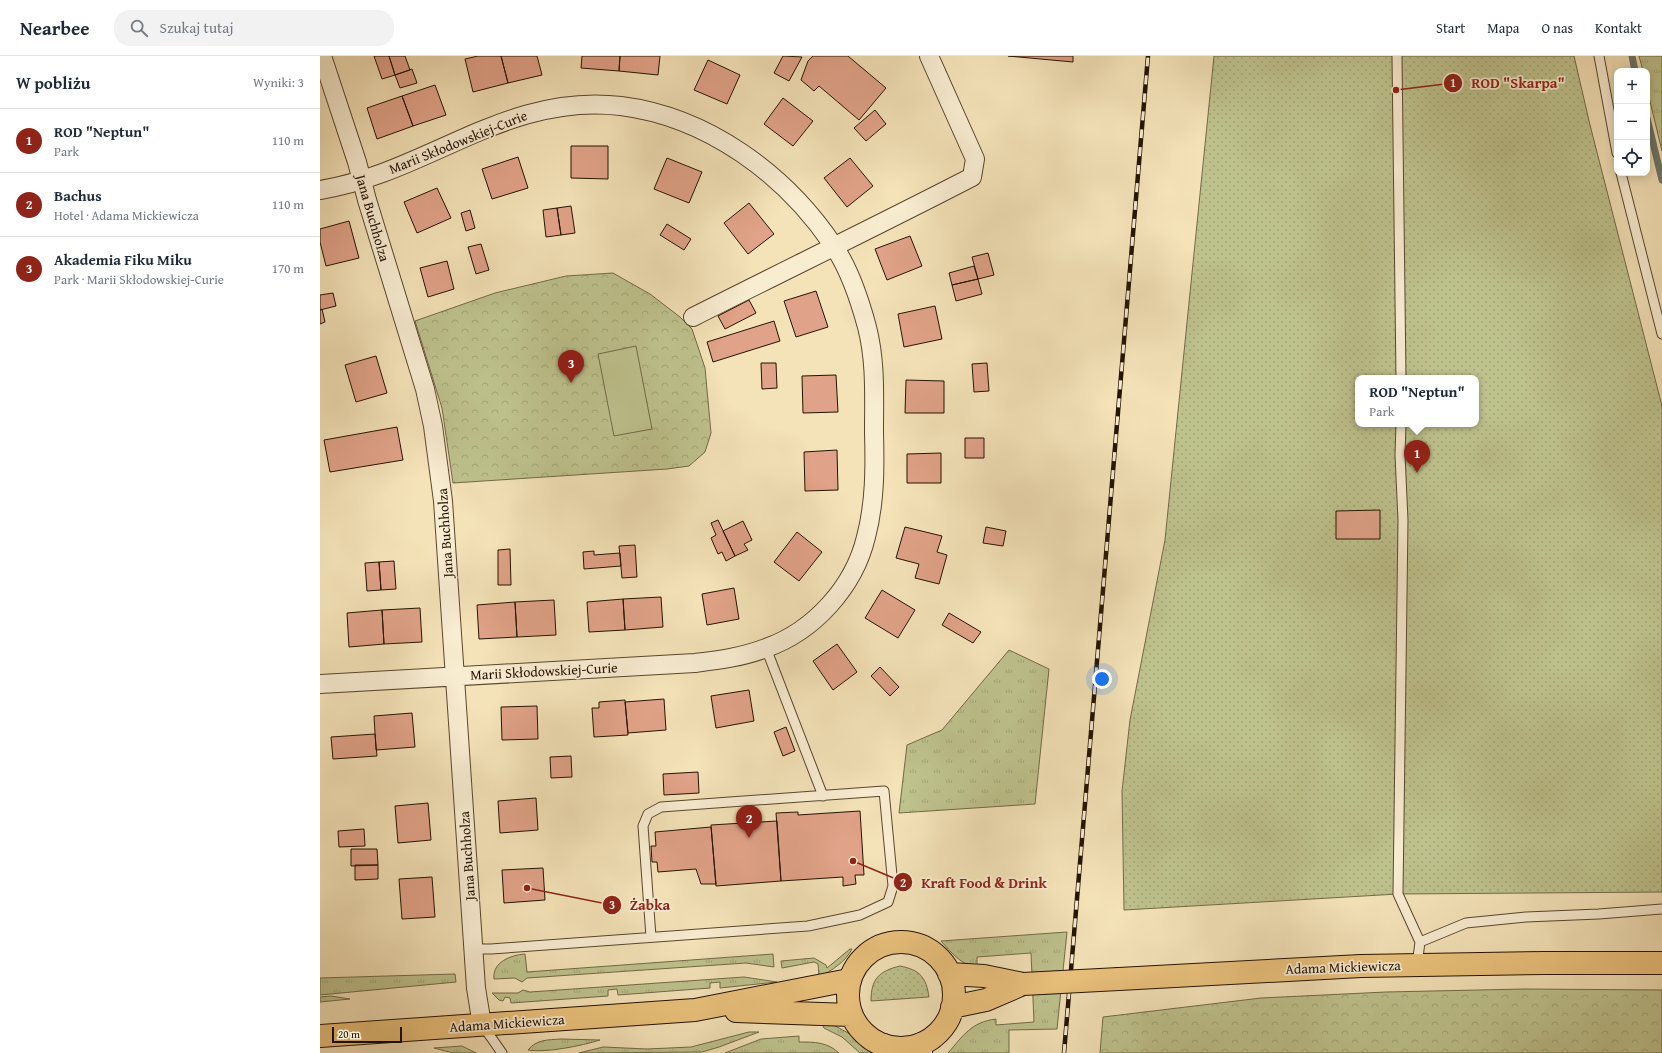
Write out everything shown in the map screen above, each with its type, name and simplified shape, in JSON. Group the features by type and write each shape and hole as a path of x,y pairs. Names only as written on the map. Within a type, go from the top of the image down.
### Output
{"main road":[{"path":"897,942 914,944 928,950 941,961 949,974 953,990 952,1007 948,1019 941,1029 921,1048 885,1049 864,1034 851,1015 847,997 849,980 857,965 868,953 882,946 897,942"},
{"name":"Adama Mickiewicza","path":"949,974 984,976 1024,984 1417,965 1662,963"},
{"name":"Adama Mickiewicza","path":"695,1010 849,980"},
{"name":"Adama Mickiewicza","path":"952,1007 986,1000 1024,984"},
{"name":"Adama Mickiewicza","path":"320,1036 695,1010 851,1015"}],"street":[{"name":"Jana Buchholza","path":"322,56 357,162 425,389 433,426 443,501 476,988 482,1025"},
{"path":"693,317 972,177 975,159 929,56"},
{"name":"Marii Skłodowskiej-Curie","path":"320,190 362,181 408,163 480,130 506,120 535,111 564,106 592,104 619,106 663,114 708,133 731,146 774,178 796,199 834,247 855,289 872,349 874,370 875,476 866,540 858,561 839,594 825,610 810,623 783,641 766,648 745,655 695,663 455,675 320,684"}],"lane":[{"path":"1397,56 1401,375"},
{"path":"1599,56 1615,140"},
{"path":"1622,176 1662,334"},
{"path":"1401,427 1400,455 1403,520 1398,894 1420,942 1417,965"},
{"path":"766,648 823,796"},
{"path":"474,949 491,949 808,926 860,915 888,902 893,886 884,792 661,807 648,814 643,826 651,937"},
{"path":"1420,942 1466,923 1526,917 1599,914 1662,909"},
{"path":"482,1025 502,1053"}],"green space":[{"path":"1214,56 1574,56 1590,125 1662,406 1662,892 1398,894 1124,910 1122,791 1130,720 1165,540"},
{"path":"1639,56 1662,56 1662,151 1650,101 1650,68 1642,68"},
{"path":"613,273 650,294 680,317 692,329 705,368 711,433 705,452 689,466 667,469 453,483 442,408 415,321 495,293 566,276"},
{"path":"636,346 652,429 614,436 598,354"},
{"path":"1009,650 1049,669 1035,804 899,813 907,745 942,730"},
{"path":"1067,932 1057,1029 1009,1030 1009,1053 948,1053 968,1031 980,1023 996,1019 996,1025 1034,1022 1031,953 977,957 977,968 961,961 941,941"},
{"path":"850,949 852,949 842,962 833,969 819,976 818,964 814,962 782,968 781,961 814,958 826,965 827,968"},
{"path":"525,954 527,972 773,954 774,967 746,963 527,978 522,982 515,978 494,979 494,973 499,964 514,956"},
{"path":"900,966 917,972 924,979 929,997 871,1001 871,993 878,977 887,970"},
{"path":"455,974 456,982 320,995 320,978"},
{"path":"744,977 777,982 720,988 720,982 710,983 710,988 618,995 617,989 608,990 608,996 511,1003 510,998 505,997 503,1001 499,1000 492,993 518,993 523,990 530,992"},
{"path":"1525,989 1662,990 1662,1053 1100,1053 1103,1017 1261,998 1386,992"},
{"path":"331,996 350,999 320,1002 320,997"},
{"path":"828,1022 850,1034 871,1053 860,1053 842,1037 824,1028 822,1024"},
{"path":"749,1032 759,1032 702,1052 579,1053 603,1047 647,1049 691,1047"},
{"path":"799,1036 799,1042 825,1045 839,1053 725,1053 761,1039"},
{"path":"561,1039 600,1040 583,1045 544,1051 528,1050 531,1046 539,1042"},
{"path":"462,1046 476,1053 453,1053 434,1048"}],"building":[{"path":"374,56 389,56 395,75 382,79"},
{"path":"389,56 405,56 410,70 395,75"},
{"path":"478,56 501,56 508,83 473,92 465,59"},
{"path":"501,56 537,56 542,75 508,83"},
{"path":"582,56 620,56 619,71 581,68"},
{"path":"620,56 660,56 658,75 619,71"},
{"path":"783,56 802,57 789,81 774,73"},
{"path":"813,56 848,56 886,88 859,120 819,86 814,91 801,80 808,61"},
{"path":"1008,56 1073,56 1073,62"},
{"path":"708,60 740,75 727,104 694,90"},
{"path":"412,69 417,83 400,88 395,75"},
{"path":"435,85 446,115 413,126 402,96"},
{"path":"402,96 413,126 377,139 367,108"},
{"path":"783,98 813,121 793,146 764,124"},
{"path":"875,110 886,124 866,141 854,128"},
{"path":"571,146 608,146 608,179 571,178"},
{"path":"518,157 528,188 492,199 482,169"},
{"path":"667,158 702,172 689,203 654,189"},
{"path":"850,158 873,186 847,207 824,178"},
{"path":"437,188 451,218 417,233 404,202"},
{"path":"749,203 774,234 748,254 724,223"},
{"path":"571,206 575,233 561,235 557,208"},
{"path":"557,208 561,235 546,237 543,210"},
{"path":"470,210 475,228 466,231 461,213"},
{"path":"349,221 359,258 326,266 320,242 320,229"},
{"path":"667,224 691,239 684,250 660,235"},
{"path":"910,236 922,266 887,280 875,249"},
{"path":"481,244 489,270 476,274 468,247"},
{"path":"988,253 994,275 978,279 972,257"},
{"path":"447,261 454,289 428,297 420,268"},
{"path":"974,266 978,279 952,285 949,273"},
{"path":"978,279 982,294 956,301 952,285"},
{"path":"816,291 828,327 796,337 784,301"},
{"path":"333,293 336,306 320,310 320,295"},
{"path":"749,300 756,313 725,329 718,316"},
{"path":"935,306 942,339 904,347 898,314"},
{"path":"322,309 325,322 320,324 320,310"},
{"path":"774,321 780,341 713,362 707,342"},
{"path":"376,356 387,393 356,402 345,365"},
{"path":"761,363 776,363 777,388 762,389"},
{"path":"987,363 989,391 974,392 972,364"},
{"path":"836,375 838,412 803,413 802,376"},
{"path":"906,380 944,381 944,413 905,413"},
{"path":"397,427 403,460 330,472 324,440"},
{"path":"965,438 984,438 984,458 965,458"},
{"path":"837,450 838,490 805,491 804,452"},
{"path":"941,453 941,483 907,483 907,454"},
{"path":"1380,510 1380,539 1336,539 1336,511"},
{"path":"718,520 735,556 726,561 722,552 718,554 711,538 716,535 711,523"},
{"path":"743,521 752,540 744,544 748,550 735,556 723,531"},
{"path":"905,527 942,536 937,552 947,555 939,584 915,578 919,564 896,558"},
{"path":"986,527 1006,531 1003,546 983,543"},
{"path":"797,532 822,552 799,581 774,562"},
{"path":"635,545 637,577 622,578 619,546"},
{"path":"510,549 511,585 498,585 498,550"},
{"path":"594,551 594,555 620,553 621,566 584,569 583,552"},
{"path":"394,561 396,589 381,590 379,562"},
{"path":"379,562 381,590 367,591 365,563"},
{"path":"734,588 739,619 707,625 702,594"},
{"path":"882,590 915,610 898,638 865,618"},
{"path":"661,597 663,627 625,630 623,599"},
{"path":"623,599 625,630 589,632 587,602"},
{"path":"554,600 556,635 517,637 515,602"},
{"path":"515,602 517,637 479,639 477,605"},
{"path":"420,608 422,642 384,644 382,610"},
{"path":"382,610 384,644 349,647 347,613"},
{"path":"949,613 981,632 973,643 942,625"},
{"path":"837,644 857,672 833,690 813,661"},
{"path":"880,667 899,687 890,696 871,676"},
{"path":"749,690 754,721 716,728 711,696"},
{"path":"664,699 666,730 628,733 625,702"},
{"path":"625,700 628,735 594,737 592,708 599,708 599,702"},
{"path":"537,706 538,739 502,740 501,707"},
{"path":"412,713 415,747 376,750 374,716"},
{"path":"786,727 795,751 783,756 774,732"},
{"path":"375,734 377,756 333,759 331,737"},
{"path":"571,756 572,777 551,778 550,757"},
{"path":"698,772 699,793 664,795 663,774"},
{"path":"536,798 538,830 500,833 498,801"},
{"path":"428,803 431,840 398,843 395,806"},
{"path":"860,811 864,875 855,875 856,884 843,886 843,877 781,881 776,813 798,812 798,815"},
{"path":"777,821 781,881 716,886 711,825"},
{"path":"711,827 716,884 701,884 696,869 658,872 657,862 652,862 651,846 656,846 655,832"},
{"path":"364,829 365,846 339,847 338,831"},
{"path":"351,849 377,849 378,865 351,866"},
{"path":"355,865 378,865 378,879 355,880"},
{"path":"543,868 545,900 504,903 502,870"},
{"path":"432,877 435,917 402,919 399,879"}],"waterway":[{"path":"1632,56 1634,68"},
{"path":"1650,130 1662,180"}],"railway":[{"path":"1064,1053 1148,56"}],"place":[{"name":"ROD \"Skarpa\"","path":"1396,90"},
{"name":"Akademia Fiku Miku","path":"571,383"},
{"name":"ROD \"Neptun\"","path":"1417,473"},
{"name":"Bachus","path":"749,838"},
{"name":"Kraft Food & Drink","path":"853,861"},
{"name":"Żabka","path":"527,888"}]}
